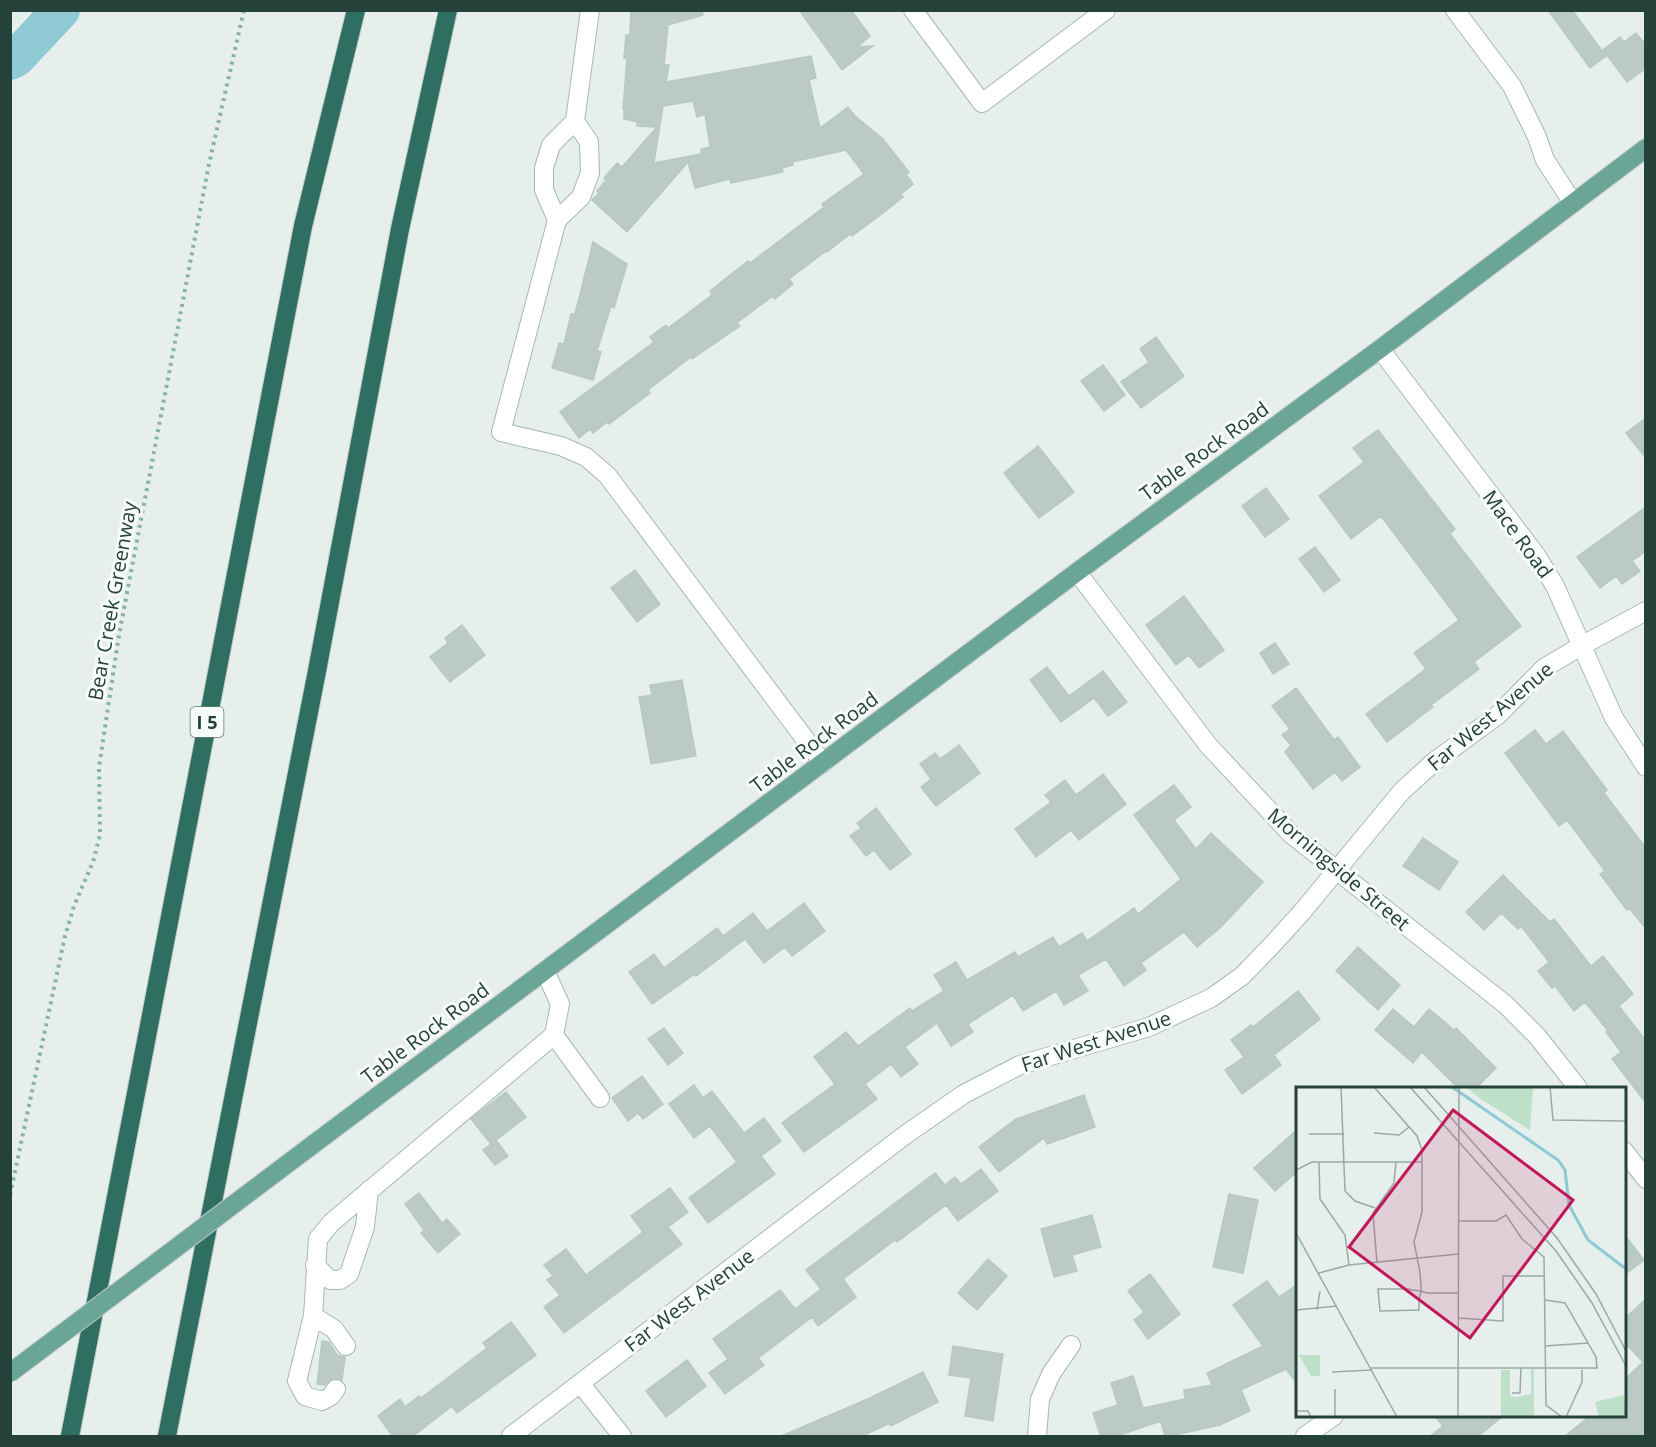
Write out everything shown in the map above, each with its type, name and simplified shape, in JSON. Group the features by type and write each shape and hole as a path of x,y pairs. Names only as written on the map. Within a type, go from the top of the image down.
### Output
{"highway":[{"name":"I 5","path":"70,1437 301,238 356,10"},
{"path":"167,1437 315,682 398,241 448,10"}],"main road":[{"name":"Table Rock Road","path":"10,1373 1646,148"}],"street":[{"path":"557,220 544,190 544,168 551,145 575,121 590,10"},
{"path":"913,10 982,103 1106,10"},
{"path":"1455,10 1512,86 1537,137 1545,160 1573,203"},
{"path":"575,121 589,142 590,173 581,197 557,220 501,432 561,446 586,457 607,475 823,763"},
{"name":"Mace Road","path":"1380,349 1536,555 1555,586 1614,718 1646,767"},
{"name":"Morningside Street","path":"1077,572 1208,746 1291,834 1506,1005 1537,1036 1576,1087"},
{"name":"Far West Avenue","path":"511,1437 905,1135 964,1094 1020,1065 1149,1027 1211,998 1242,976 1302,912 1402,791 1435,761 1498,715 1544,668 1646,611"},
{"path":"336,1389 331,1396 322,1401 305,1396 297,1381 313,1316 318,1239 331,1223 369,1190 554,1035 560,1005 544,972"},
{"path":"554,1035 600,1098"},
{"path":"1626,1154 1646,1179"},
{"path":"315,1265 330,1280 340,1280 349,1274 365,1227 369,1190"},
{"path":"313,1316 334,1329 345,1346"},
{"path":"1037,1437 1040,1399 1052,1374 1071,1345"},
{"path":"580,1383 622,1437"},
{"path":"1305,1437 1333,1417"}],"path":[{"name":"Bear Creek Greenway","path":"10,1195 65,936 74,906 93,862 99,835 99,767 120,635 209,164 244,10"}],"building":[{"path":"631,10 702,10 703,15 668,25 664,65 669,65 666,82 811,56 816,78 809,80 820,128 848,107 855,116 883,139 909,172 906,174 913,184 901,194 903,197 883,213 789,279 793,284 775,299 773,296 737,323 740,326 692,359 691,357 648,390 650,393 609,424 607,422 593,433 590,429 579,438 560,412 654,342 650,337 666,325 668,328 712,295 710,291 824,207 822,204 864,174 846,150 792,162 793,165 782,168 783,172 731,183 730,179 695,188 688,162 627,232 592,200 599,193 597,191 606,180 604,178 617,163 622,167 657,127 637,126 637,122 624,119 627,59 624,58 626,35 630,35","holes":["693,101 697,117 705,114 710,147 701,149 701,154 654,163 663,106"]},
{"path":"799,10 851,10 870,36 857,47 873,46 842,70"},
{"path":"1548,10 1572,10 1606,56 1590,68"},
{"path":"1636,33 1646,45 1646,68 1627,82 1603,50 1620,37 1624,42"},
{"path":"593,242 627,264 614,308 611,306 597,351 601,352 593,380 552,368 559,343 564,344 571,314 575,314"},
{"path":"1156,337 1184,376 1141,408 1121,382 1149,362 1140,349"},
{"path":"1103,365 1125,395 1104,411 1081,381"},
{"path":"1646,418 1646,458 1626,433"},
{"path":"1378,430 1455,529 1450,534 1521,626 1474,662 1479,669 1387,742 1366,714 1426,669 1414,653 1459,620 1381,516 1351,539 1319,496 1364,462 1353,448"},
{"path":"1038,446 1074,492 1039,518 1004,473"},
{"path":"1266,488 1289,519 1265,537 1242,506"},
{"path":"1646,507 1646,551 1632,561 1640,571 1622,584 1616,576 1600,588 1577,557"},
{"path":"1315,547 1340,580 1324,592 1299,559"},
{"path":"635,570 660,604 637,622 611,588"},
{"path":"1184,596 1224,650 1199,668 1189,655 1176,665 1146,625"},
{"path":"462,625 485,655 450,682 430,657 448,643 445,638"},
{"path":"1275,643 1289,664 1273,674 1260,653"},
{"path":"1047,667 1069,696 1103,671 1127,702 1108,716 1094,698 1061,722 1030,680"},
{"path":"682,680 696,756 651,764 639,697 652,695 650,685"},
{"path":"1296,688 1334,740 1338,737 1360,767 1342,781 1335,772 1313,789 1285,752 1291,745 1282,735 1290,729 1272,706"},
{"path":"1535,730 1546,744 1563,731 1607,790 1604,793 1646,848 1646,929 1629,908 1627,910 1600,874 1605,871 1567,820 1559,826 1505,753"},
{"path":"959,745 980,773 936,806 921,787 931,779 920,764 935,753 940,759"},
{"path":"1103,774 1126,804 1079,840 1071,830 1036,857 1015,829 1051,802 1045,795 1065,780 1076,795"},
{"path":"1174,785 1191,807 1174,820 1196,849 1211,833 1263,882 1221,927 1197,947 1184,932 1141,963 1146,970 1124,986 1106,959 1078,975 1088,991 1064,1005 1056,991 1023,1011 1013,995 968,1024 973,1032 951,1046 937,1023 905,1047 918,1064 901,1077 891,1064 865,1084 877,1099 804,1152 782,1123 835,1084 814,1057 846,1032 858,1046 910,1008 912,1011 944,991 934,975 956,962 967,980 1015,952 1018,957 1053,937 1059,947 1082,933 1087,941 1134,908 1138,914 1181,879 1134,815"},
{"path":"876,808 911,854 890,870 874,850 866,856 850,836 861,828 857,823"},
{"path":"1423,838 1458,862 1439,890 1403,866"},
{"path":"1503,875 1550,922 1554,919 1591,966 1603,956 1633,994 1619,1006 1646,1041 1646,1103 1612,1059 1621,1052 1585,1002 1574,1011 1555,986 1552,988 1538,971 1549,962 1521,926 1518,929 1501,913 1484,930 1466,912"},
{"path":"804,903 825,931 792,956 785,947 764,963 745,939 696,976 695,974 652,1004 629,972 654,954 664,968 717,928 723,936 753,913 767,931"},
{"path":"1358,947 1400,985 1378,1010 1336,971"},
{"path":"1298,991 1320,1019 1274,1055 1281,1065 1242,1094 1225,1070 1244,1057 1231,1040 1251,1025 1253,1027"},
{"path":"1393,1009 1414,1027 1429,1009 1454,1030 1456,1028 1496,1068 1477,1087 1457,1087 1422,1052 1413,1063 1375,1030"},
{"path":"664,1028 683,1053 668,1065 648,1039"},
{"path":"642,1076 663,1104 643,1119 638,1113 628,1121 612,1098"},
{"path":"694,1085 703,1098 712,1091 744,1133 764,1118 781,1141 761,1156 775,1174 708,1223 689,1198 737,1162 710,1126 694,1138 669,1104"},
{"path":"506,1092 526,1117 496,1140 508,1156 495,1165 483,1150 491,1144 471,1119"},
{"path":"1084,1095 1095,1127 1047,1144 1044,1138 999,1172 979,1147 1016,1119"},
{"path":"1296,1131 1296,1173 1275,1191 1254,1168"},
{"path":"981,1169 998,1191 958,1221 946,1205 897,1242 895,1240 843,1279 856,1297 818,1326 812,1317 758,1358 764,1365 725,1394 709,1373 728,1359 713,1339 780,1290 795,1309 821,1289 806,1270 935,1173 945,1185 955,1177 961,1184"},
{"path":"670,1188 688,1212 668,1227 682,1244 564,1333 544,1307 560,1295 547,1280 553,1276 544,1265 566,1249 586,1275 643,1232 631,1216"},
{"path":"419,1193 442,1223 447,1219 460,1234 438,1253 421,1233 424,1230 405,1204"},
{"path":"1229,1194 1258,1200 1243,1273 1213,1267"},
{"path":"1092,1215 1101,1247 1072,1255 1077,1271 1054,1277 1041,1229"},
{"path":"1626,1237 1644,1260 1626,1274"},
{"path":"988,1259 1007,1276 977,1310 958,1293"},
{"path":"1150,1274 1180,1314 1148,1339 1134,1320 1144,1312 1128,1291"},
{"path":"1267,1281 1279,1297 1296,1285 1296,1382 1286,1369 1241,1390 1250,1411 1220,1425 1165,1437 1161,1421 1114,1437 1101,1437 1093,1413 1118,1405 1111,1383 1133,1376 1143,1408 1185,1399 1184,1390 1212,1385 1207,1373 1263,1346 1233,1305"},
{"path":"1646,1299 1646,1437 1564,1437 1589,1417 1626,1417 1626,1378 1643,1362 1626,1344 1626,1317"},
{"path":"511,1322 536,1355 457,1413 452,1406 412,1437 393,1437 378,1416 400,1399 405,1407 419,1396 421,1398 487,1348 483,1343"},
{"path":"322,1341 329,1342 337,1355 345,1357 342,1380 332,1379 325,1385 317,1384"},
{"path":"953,1346 1003,1354 993,1421 965,1416 971,1378 949,1375"},
{"path":"687,1360 706,1386 666,1417 646,1391"},
{"path":"923,1372 938,1402 891,1426 890,1423 860,1437 779,1437 870,1398"},
{"path":"1436,1417 1502,1417 1477,1437 1429,1437 1443,1426"}],"waterway":[{"path":"10,61 16,58 61,10"}]}
